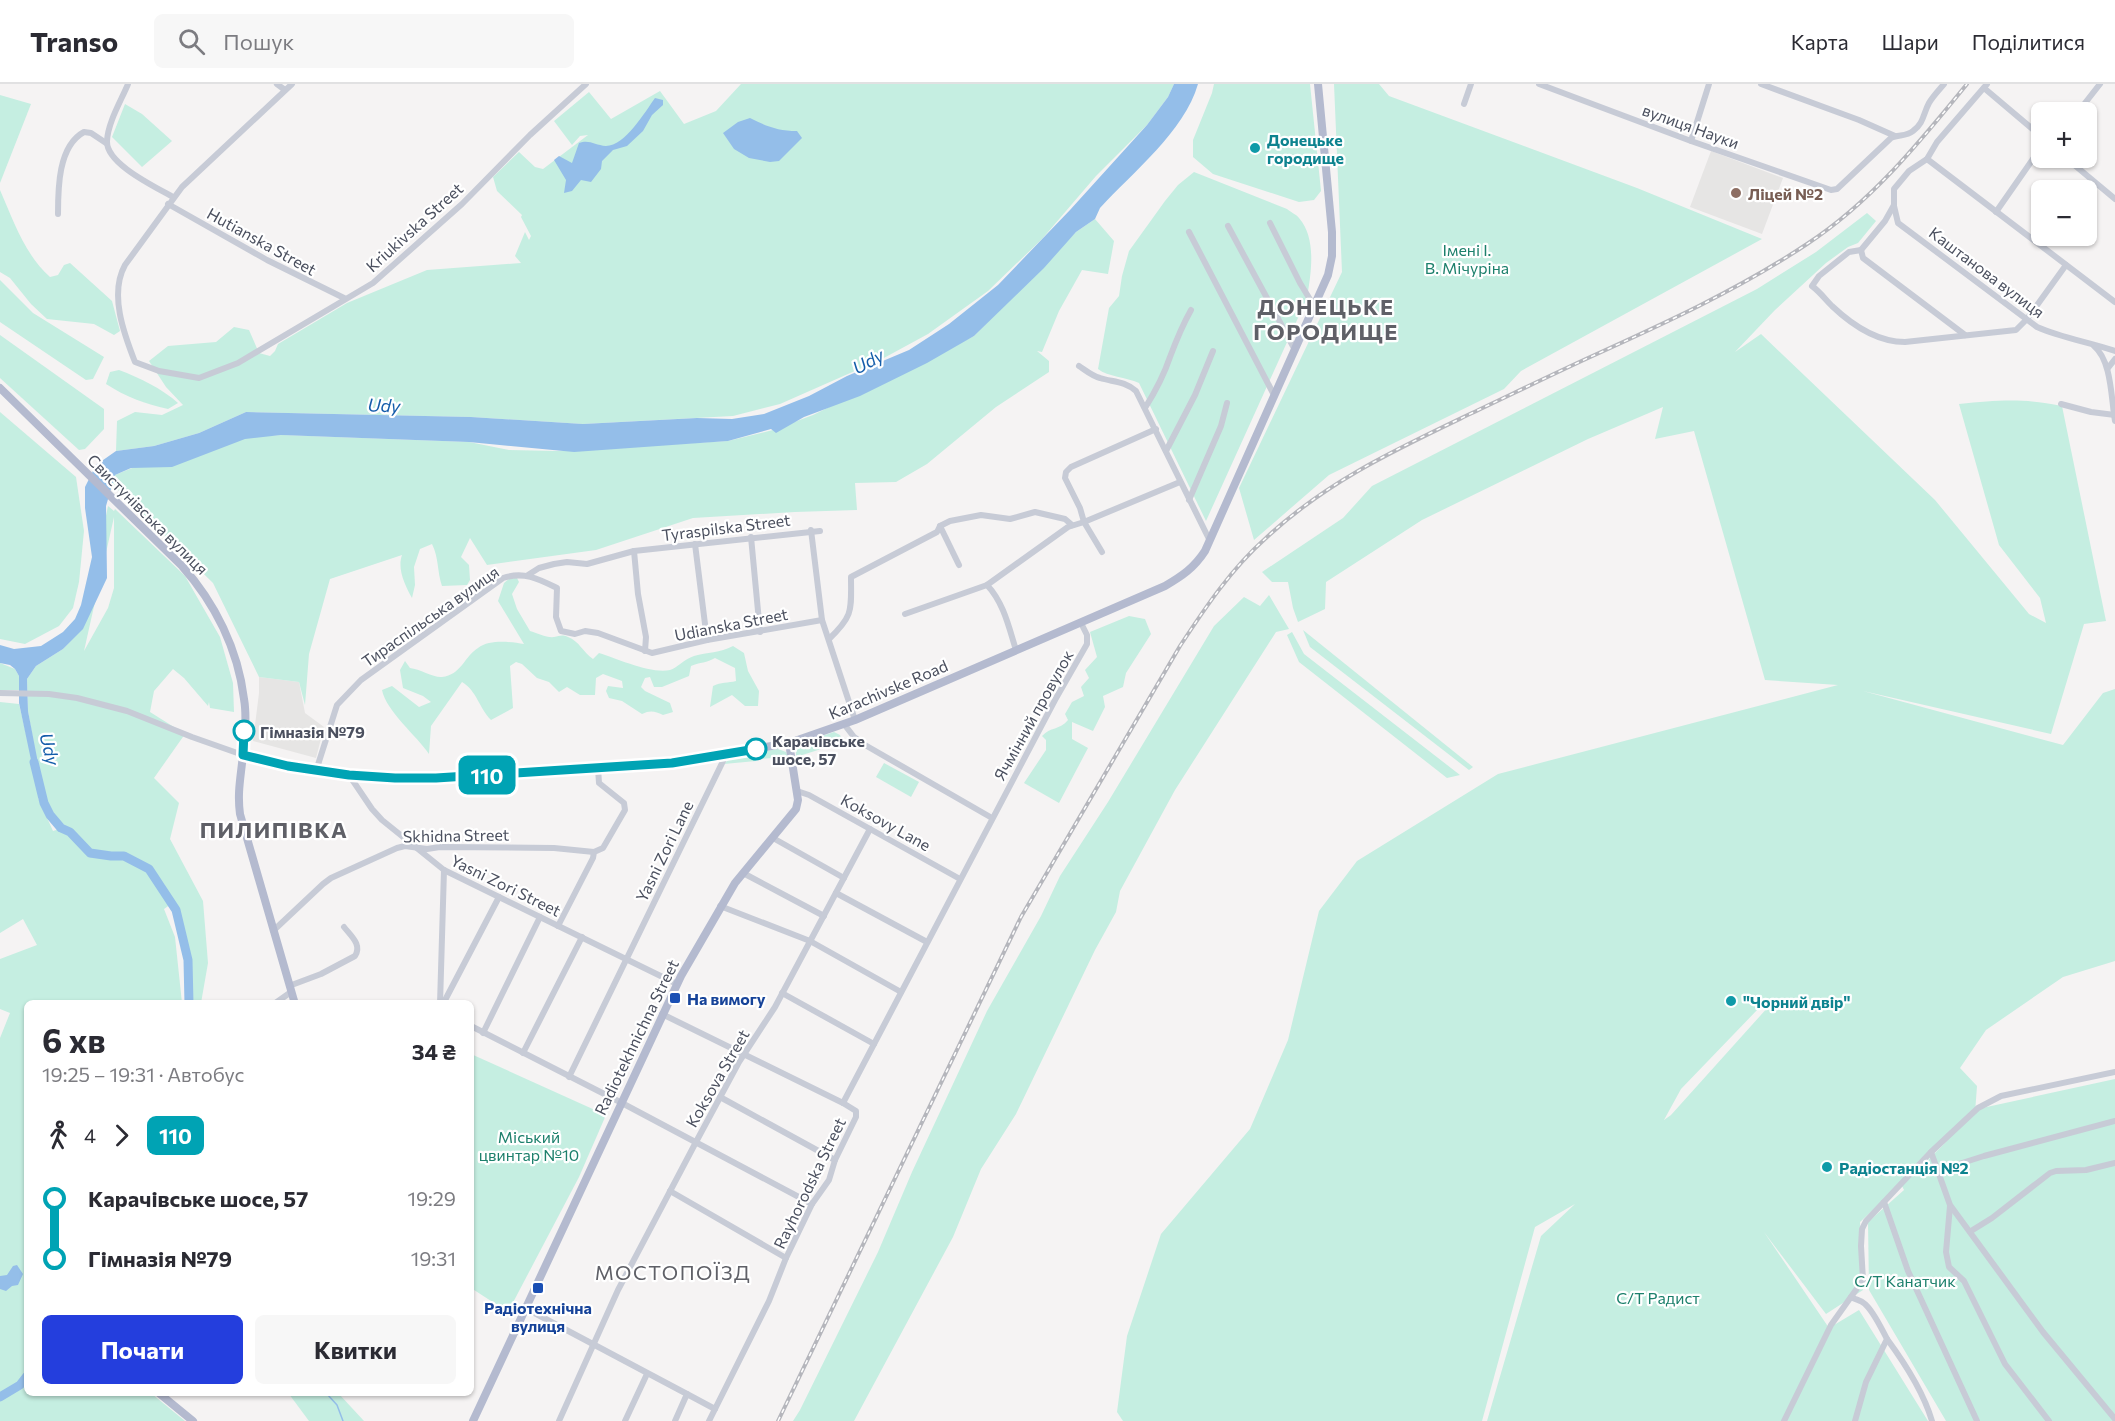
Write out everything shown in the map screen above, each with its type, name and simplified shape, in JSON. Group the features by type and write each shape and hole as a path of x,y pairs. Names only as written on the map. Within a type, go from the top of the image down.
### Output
{"main road":[{"name":"Karachivske Road","path":"243,755 316,771 349,775 436,778 672,763 789,743 855,720 1165,586 1187,573 1196,565 1204,551 1328,275 1332,244 1318,84"},
{"name":"Свистунівська вулиця","path":"0,388 190,574 222,623 236,662 245,700 243,755 238,794 240,814 294,1000"},
{"name":"Radiotekhnichna Street","path":"473,1421 677,984 720,906 742,873 796,809 797,791 789,743"},
{"path":"162,1396 193,1421"}],"street":[{"path":"106,143 111,124 128,84"},
{"path":"277,84 285,90"},
{"path":"168,204 292,84"},
{"name":"Kriukivska Street","path":"168,204 119,276 118,291 125,336 135,362 159,371 198,378 238,363 344,298 373,283 462,204 530,135 586,84"},
{"path":"1464,105 1471,84"},
{"name":"вулиця Науки","path":"1539,84 1831,190 1835,190 1895,136"},
{"path":"1691,141 1709,84"},
{"path":"1761,84 1859,120 1895,136 1907,135 1915,130 1923,121 1929,103 1944,84"},
{"path":"2086,102 2100,84"},
{"path":"2031,127 1985,86 1937,142 1927,159 1909,171 1894,189 1894,205 1885,221 1861,250 1849,252 1819,276 1812,286 1850,322 1875,336 1892,342 2016,330 2027,320 2066,265"},
{"path":"58,214 59,175 74,141 84,132 106,143 113,158 125,168 173,197"},
{"path":"1927,159 2115,302"},
{"path":"1996,212 2031,162"},
{"path":"2078,168 2115,199"},
{"name":"Hutianska Street","path":"168,204 267,261 344,298"},
{"name":"Каштанова вулиця","path":"1894,205 1898,223 2037,327 2053,334 2089,342 2115,351"},
{"path":"1270,223 1314,306"},
{"path":"1228,226 1295,350"},
{"path":"1189,232 1274,395"},
{"path":"1861,250 1863,258 1965,335"},
{"path":"1145,408 1159,383 1175,340 1191,310"},
{"path":"2061,404 2115,417 2108,368 2098,350 2089,342"},
{"path":"1166,451 1195,395 1213,351"},
{"path":"2108,368 2115,359"},
{"path":"1079,366 1098,378 1131,386 1136,391 1209,539"},
{"path":"1189,500 1221,426 1227,403"},
{"path":"1102,552 1084,522 1080,508 1065,478 1066,472 1071,467 1156,429"},
{"path":"906,614 987,585 1072,525 1180,482"},
{"path":"829,639 845,624 851,610 850,577 937,532 940,526 950,521 981,515 1010,519 1035,512 1065,519 1072,525"},
{"path":"940,526 959,565"},
{"path":"811,530 822,620 855,720"},
{"name":"Tyraspilska Street","path":"528,576 538,568 554,564 567,562 587,564 634,551 811,530 820,531"},
{"path":"751,537 760,632"},
{"path":"695,544 707,640"},
{"path":"528,576 556,588 556,617 561,631 575,634 585,631 598,633 645,651 646,637 638,594 634,551"},
{"name":"Тираспільська вулиця","path":"316,771 337,705 361,680 503,578 512,575 528,576"},
{"path":"987,585 996,594 1017,650"},
{"name":"Udianska Street","path":"645,651 652,653 707,640 822,620"},
{"name":"Ячмінний провулок","path":"992,818 1087,644 1087,635 1081,623"},
{"name":"Karachivske Road","path":"2,693 77,698 127,711 243,755"},
{"path":"844,724 865,745 992,818"},
{"name":"Yasni Zori Lane","path":"569,1077 726,755"},
{"path":"558,926 594,852 603,848 626,806 599,783 598,768"},
{"name":"Yasni Zori Street","path":"349,775 372,809 412,846 444,870 677,984"},
{"name":"Koksovy Lane","path":"797,791 809,795 960,879"},
{"name":"Rayhorodska Street","path":"710,1421 769,1302 786,1258 812,1204 829,1180 834,1160 857,1114 843,1103 992,818"},
{"name":"Koksova Street","path":"559,1421 618,1290 670,1191 744,1054 782,993 870,829"},
{"path":"773,838 844,878"},
{"name":"Skhidna Street","path":"273,931 331,878 397,848 412,846 427,849 440,847 554,848 594,852"},
{"path":"441,1000 444,870"},
{"path":"742,873 824,916"},
{"path":"836,893 927,942"},
{"path":"443,1000 499,897"},
{"path":"720,906 810,941 901,992"},
{"path":"483,1033 540,917"},
{"path":"278,1000 290,989 355,956 358,944 344,927"},
{"path":"523,1053 582,937"},
{"path":"782,993 874,1044"},
{"path":"662,1014 843,1103"},
{"path":"474,1028 812,1204"},
{"path":"1784,1421 1831,1325 1863,1280 1862,1229 1866,1221 1931,1152 1978,1108 2001,1096 2115,1072"},
{"path":"720,1097 834,1160"},
{"path":"1937,1171 2115,1121"},
{"path":"1931,1152 1950,1205 2043,1332 2115,1419"},
{"path":"1971,1231 2000,1212 2050,1173 2086,1170 2115,1162"},
{"path":"670,1191 786,1258"},
{"path":"1884,1202 1908,1271 1977,1421"},
{"path":"1950,1205 1946,1252 1949,1267 1964,1281 2005,1364 2049,1421"},
{"path":"1851,1297 1862,1301 1867,1307 1917,1386 1932,1421"},
{"path":"525,1308 715,1409"},
{"path":"1855,1421 1866,1382 1887,1339"},
{"path":"625,1421 647,1374"},
{"path":"675,1421 687,1394"}],"shaded area":[{"name":"Ліцей №2","path":"1711,151 1783,178 1762,234 1690,207"},
{"path":"259,677 299,682 305,713 324,727 316,758 253,741"}],"green space":[{"path":"741,84 1174,84 1168,97 1147,125 1096,176 1042,239 988,291 928,334 882,359 780,404 733,416 583,424 471,417 246,412 199,433 154,446 116,451 117,421 135,412 162,415 183,405 166,387 149,361 168,346 216,342 234,327 249,330 259,353 270,356 278,344 347,303 427,270 521,263 515,256 525,232 529,240 531,236 522,215 497,191 493,177 519,152 535,167 543,169 588,135 580,136 572,145 554,121 589,92 611,119 660,91 684,124 716,111"},
{"name":"Донецьке городище","path":"1214,84 1310,84 1321,191 1314,200 1299,202 1213,174 1193,157 1193,140"},
{"name":"Імені І. В. Мічуріна","path":"1334,84 1379,84 1389,96 1637,188 1762,239 1521,371 1504,389 1329,475 1254,540 1239,488 1342,272"},
{"path":"0,95 31,104 0,183"},
{"path":"125,104 142,114 172,141 142,167 112,137"},
{"path":"1194,172 1287,209 1296,215 1305,226 1311,256 1307,298 1206,521 1139,383 1107,374 1098,369 1109,308 1119,296 1129,251 1178,185"},
{"path":"0,190 20,236 41,268 50,277 58,275 64,265 70,263 112,301 120,331 114,335 94,324 47,319 31,304 10,278 0,272"},
{"path":"1867,213 1876,221 1858,243 1848,247 1826,263 1775,310 1735,352 1761,334 1935,500 2029,614 2046,623 2040,598 1999,545 1959,404 2011,401 2062,406 2106,621 2084,624 2051,734 1863,691 2063,745 2103,693 2115,689 2115,961 2063,977 1986,1030 1960,1068 1977,1086 1975,1113 1982,1108 2115,1079 2115,1421 1946,1421 1869,1290 1868,1222 1904,1190 1902,1186 1949,1139 1860,1222 1863,1290 1826,1314 1764,1232 1829,1328 1859,1310 1928,1421 1487,1421 1541,1236 1575,1204 1535,1227 1482,1421 1123,1421 1117,1412 1127,1336 1161,1234 1250,1129 1288,1040 1319,911 1357,861 1498,774 1838,685 1765,680 1694,431 1655,439 1663,407 1588,439 1422,520 1326,582 1325,609 1298,622 1288,582 1272,582 1262,572 1343,518 1372,486 1757,289 1816,252","holes":["1769,1006 1664,1120 1681,1089 1759,1008"]},
{"path":"1095,219 1114,241 1108,274 1082,270 1059,311 1042,352 1037,351 1049,361 1049,372 996,407 927,464 896,482 855,483 857,510 693,518 596,550 487,565 470,538 461,557 469,565 470,580 467,585 442,586 432,544 420,549 414,567 415,585 412,598 401,571 402,555 330,579 309,654 305,705 299,682 259,677 213,583 112,484 115,475 132,468 245,437 282,435 469,442 509,450 557,451 728,441 773,430 813,415 974,336 1076,232"},
{"path":"0,280 33,313 104,357 93,379 86,380 0,322"},
{"path":"0,335 104,409 104,429 85,449 79,450 0,378"},
{"path":"119,370 150,384 178,403 168,409 160,407 128,396 106,384 110,372"},
{"path":"0,412 76,477 84,531 79,582 73,608 59,626 25,644 0,639"},
{"path":"108,506 114,511 115,509 185,576 220,637 233,683 234,712 210,708 209,702 208,706 184,678 173,669 154,691 150,712 185,734 154,778 179,803 170,839 203,901 208,963 202,1000 192,1000 191,968 174,902 164,909 175,937 182,1000 24,1000 24,1396 154,1396 185,1421 0,1421 0,1038 10,1013 0,1009 0,959 37,945 23,919 0,933 0,702 19,704 41,798 38,798 53,831 66,827 51,811 42,791 28,711 27,679 36,666 63,649 83,628","holes":["114,517 114,588 108,608 84,651","136,859 164,884 172,899"]},
{"path":"510,578 517,578 519,582 512,594 517,609 530,631 548,637 563,635 568,637 593,659 599,653 644,668 662,671 670,670 694,656 733,646 744,653 748,671 759,691 758,706 745,706 732,695 710,707 713,686 736,681 735,668 715,658 691,666 689,676 662,687 654,687 650,677 645,678 641,687 645,691 670,703 673,712 663,715 652,712 642,714 622,701 609,698 606,691 608,686 623,688 622,681 603,674 596,678 595,695 580,695 567,687 559,692 549,682 537,678 522,664 516,662 510,666 513,708 491,720 471,690 462,682 431,726 429,754 395,715 382,690 392,686 419,707 431,702 403,688 400,670 405,661 410,668 442,677 454,673 473,652 483,645 501,642 524,644 498,601 504,583"},
{"path":"1269,595 1289,629 1276,632 1175,790 1120,891 1116,912 1095,950 1016,1114 981,1169 953,1237 854,1421 793,1421 878,1252 912,1172 987,1011 1041,916 1060,876 1108,802 1214,626 1244,597 1260,606"},
{"path":"1129,616 1145,619 1151,634 1126,673 1123,687 1103,696 1105,707 1093,731 1072,722 1072,739 1088,748 1059,803 1024,783 1046,750 1046,740 1042,736 1065,723 1068,720 1065,714 1072,702 1084,696 1081,687 1089,678 1085,670 1097,657 1090,632"},
{"path":"1303,630 1473,767 1469,770 1310,647"},
{"path":"1292,632 1304,654 1460,775 1447,778 1299,662 1287,635"},
{"path":"0,663 15,669 19,676 19,690 0,690"},
{"path":"834,732 840,735 842,739 840,743 796,757 801,743"},
{"path":"778,749 786,752 788,757 759,759 759,755 766,751"},
{"path":"753,753 756,761 724,764 729,759"},
{"path":"884,763 919,782 911,797 876,777"},
{"name":"Міський цвинтар №10","path":"474,1055 606,1115 579,1177 508,1312 474,1290"},
{"path":"290,1396 341,1396 364,1421 309,1421"}],"water":[{"path":"1174,84 1198,84 1191,102 1170,135 1100,208 1095,219 1076,232 1044,268 974,336 927,363 860,396 804,417 776,433 771,429 728,441 574,452 469,442 281,435 245,439 172,467 131,468 115,475 106,506 107,578 83,629 63,649 36,666 27,679 28,711 39,768 34,774 19,703 19,676 10,665 0,663 0,645 14,649 41,646 63,632 75,619 81,605 92,557 85,508 85,487 96,465 116,451 154,446 199,433 246,412 471,417 583,424 697,418 732,419 764,414 909,350 949,324 998,285 1147,125 1168,97"},
{"path":"655,98 663,100 663,105 652,115 643,131 627,146 613,150 602,161 601,169 591,182 581,180 572,191 564,193 566,180 554,160 559,156 572,163 579,143 613,145 627,135"},
{"path":"750,118 772,128 797,131 802,138 779,161 770,162 749,158 734,149 723,133 738,122"},
{"path":"17,1265 23,1274 18,1285 6,1291 0,1289 0,1276 7,1275 13,1266"}],"waterway":[{"name":"Udy","path":"34,762 44,803 61,828 70,832 90,853 124,856 149,869 176,910 188,960 189,1000"},
{"name":"Udy","path":"0,1397 20,1385 24,1380"},
{"path":"329,1396 337,1405 343,1421"}],"railway":[{"path":"778,1421 1021,917 1180,646 1209,603 1241,563 1266,538 1313,499 1390,453 1700,306 1807,244 1852,210 1873,190 1931,128 1967,84"}],"bus line":[{"name":"110","path":"244,731 243,755 316,771 395,778 436,778 672,763 756,749"}],"place":[{"name":"Донецьке городище","path":"1255,148"},
{"name":"Ліцей №2","path":"1736,193"},
{"name":"Гімназія №79","path":"244,731"},
{"name":"Карачівське шосе, 57","path":"756,749"},
{"name":"На вимогу","path":"675,998"},
{"name":"\"Чорний двір\"","path":"1731,1001"},
{"name":"Радiостанцiя №2","path":"1827,1167"},
{"name":"Радіотехнічна вулиця","path":"538,1288"}],"district":[{"name":"ДОНЕЦЬКЕ ГОРОДИЩЕ","path":"1326,318"},
{"name":"ПИЛИПІВКА","path":"274,829"},
{"name":"МОСТОПОЇЗД","path":"673,1272"}],"park label":[{"name":"С/Т Канатчик","path":"1905,1280"},
{"name":"С/Т Радист","path":"1658,1297"}]}
